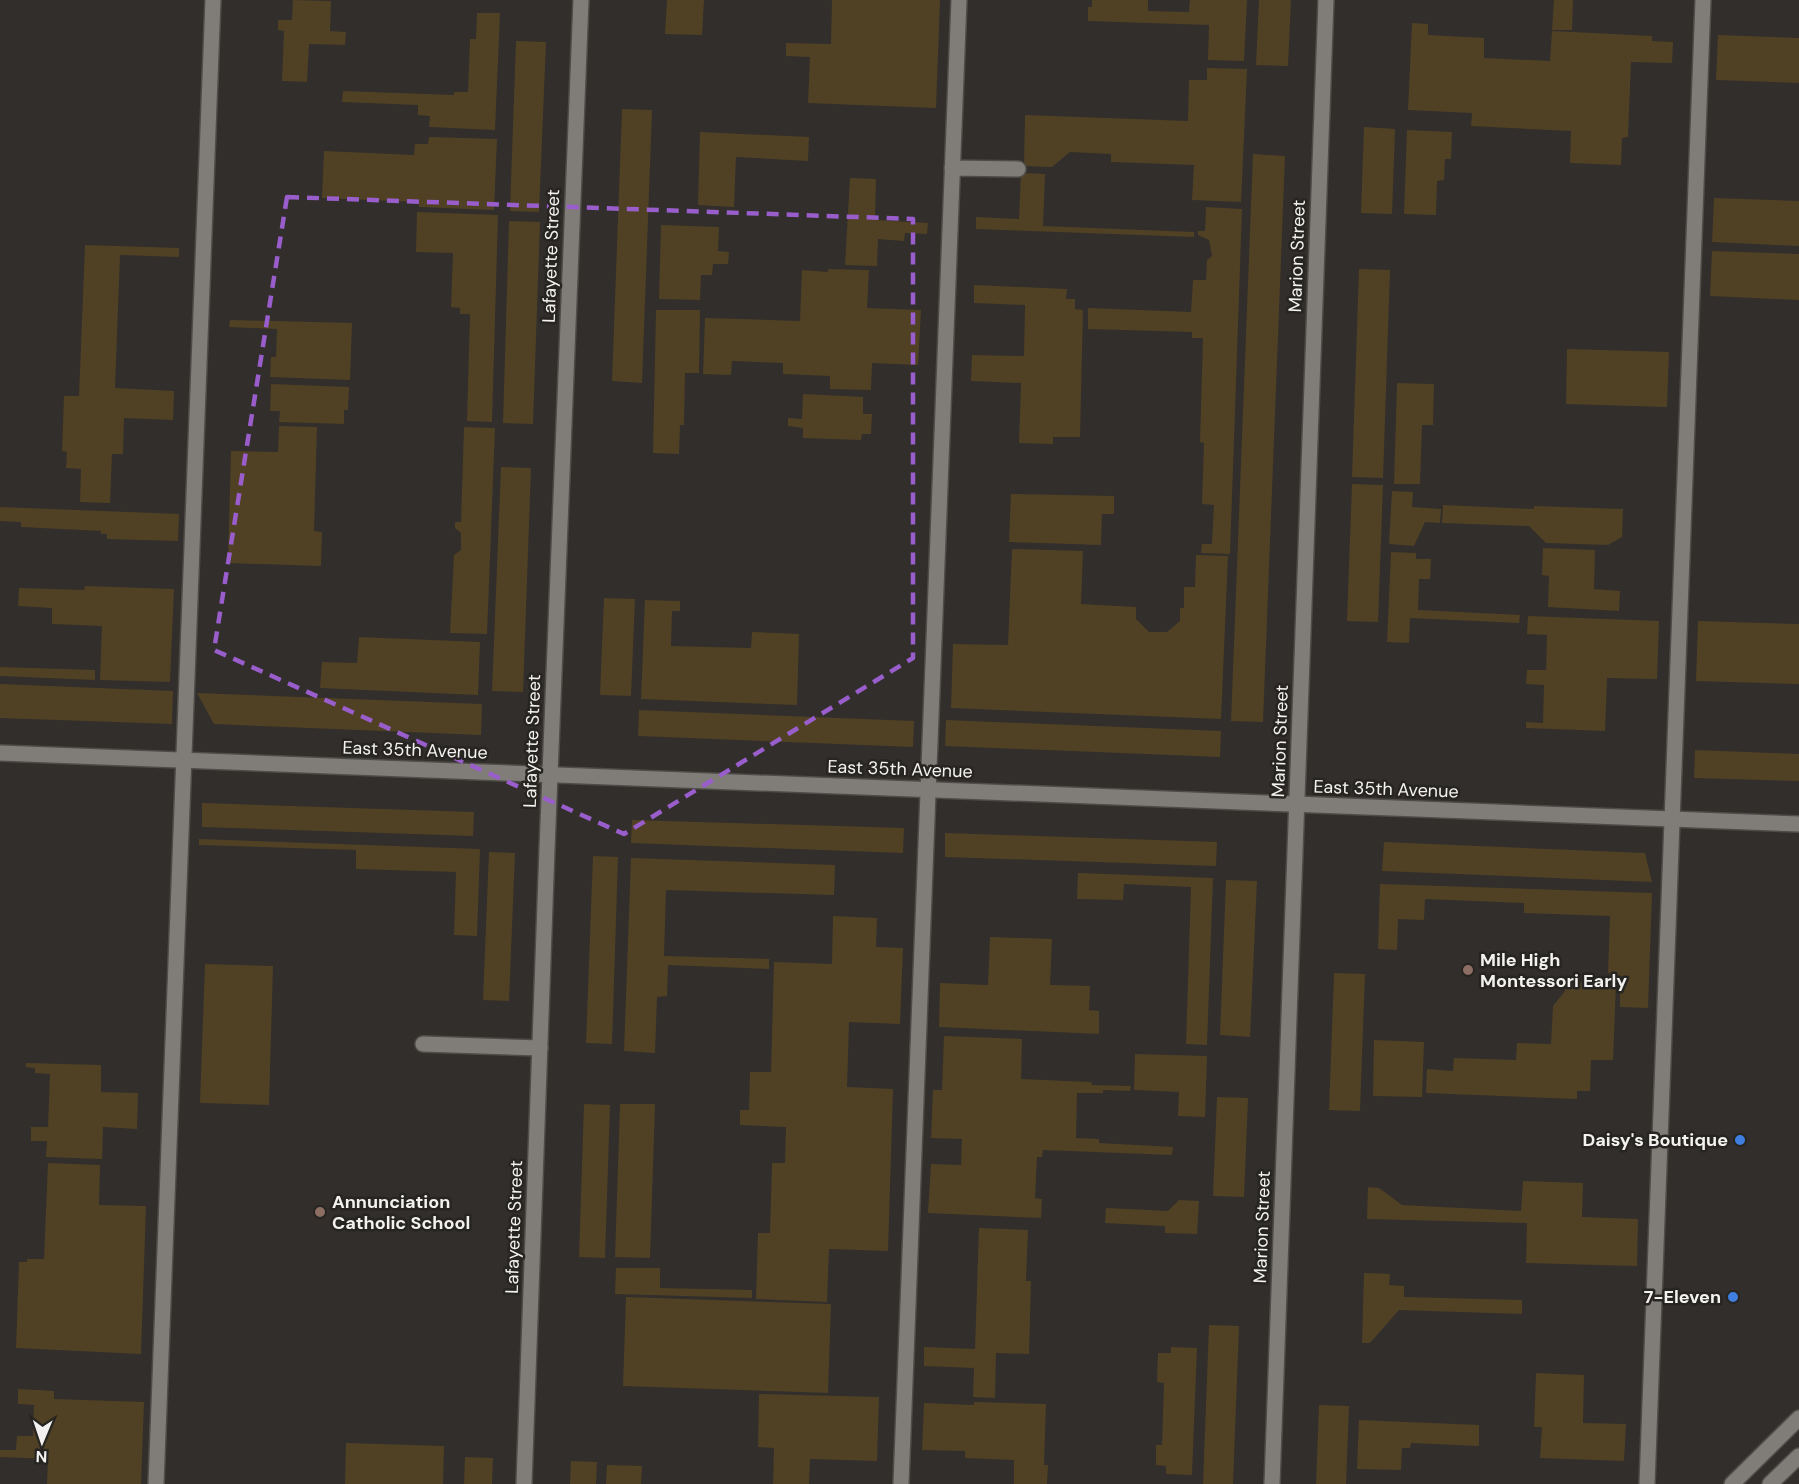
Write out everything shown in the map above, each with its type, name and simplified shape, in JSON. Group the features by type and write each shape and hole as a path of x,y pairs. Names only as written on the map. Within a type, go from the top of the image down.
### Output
{"street":[{"path":"156,1484 213,0"},
{"name":"Lafayette Street","path":"524,1484 581,0"},
{"path":"901,1484 959,0"},
{"name":"Marion Street","path":"1272,1484 1326,0"},
{"path":"1647,1484 1702,0"},
{"path":"952,168 1018,170"},
{"name":"East 35th Avenue","path":"0,753 1799,824"},
{"path":"423,1044 540,1048"},
{"path":"1732,1484 1799,1418"},
{"path":"1770,1484 1799,1456"}],"highlighted area":[{"path":"287,197 913,219 913,658 624,834 214,650"}],"shaded area":[{"path":"293,0 331,1 330,31 346,32 345,45 309,44 307,82 282,81 284,31 278,30 278,20 292,20"},
{"path":"667,0 704,0 702,35 665,34"},
{"path":"832,0 940,0 936,108 808,103 810,57 786,56 786,43 831,44"},
{"path":"1092,0 1148,0 1148,11 1189,12 1190,0 1247,0 1244,61 1208,60 1209,25 1088,21 1088,7 1092,7"},
{"path":"1259,0 1291,0 1288,66 1256,65"},
{"path":"1554,0 1573,0 1572,30 1552,30"},
{"path":"477,13 500,13 495,130 429,127 430,116 418,115 418,105 342,102 343,91 454,95 454,92 468,92 470,39 476,39"},
{"path":"1412,23 1428,24 1428,35 1484,38 1484,58 1550,61 1552,31 1652,36 1652,41 1673,42 1672,63 1631,62 1628,137 1622,138 1621,165 1570,163 1571,131 1471,126 1472,113 1408,110"},
{"path":"1718,35 1799,38 1799,83 1716,80"},
{"path":"516,41 546,42 539,212 510,211"},
{"path":"1207,68 1247,69 1241,202 1192,200 1194,165 1111,162 1111,154 1070,152 1052,167 1024,166 1025,115 1188,121 1189,80 1207,80"},
{"path":"622,109 652,110 642,383 612,381"},
{"path":"1364,127 1395,129 1392,214 1361,213"},
{"path":"1407,130 1452,132 1451,159 1445,159 1444,180 1437,181 1436,215 1404,214"},
{"path":"700,132 809,137 808,161 736,157 734,207 698,205"},
{"path":"429,137 497,139 494,210 419,207 418,202 322,198 324,151 414,155 415,144 428,144"},
{"path":"1253,154 1285,156 1263,722 1231,721"},
{"path":"1021,173 1045,174 1043,226 1194,232 1194,237 976,229 976,217 1019,219"},
{"path":"850,178 876,179 875,220 928,223 927,234 905,233 904,241 878,239 877,266 845,265"},
{"path":"1714,198 1799,201 1799,246 1712,242"},
{"path":"1206,207 1242,209 1230,554 1201,553 1202,544 1212,544 1214,505 1202,504 1204,443 1200,442 1203,338 1192,338 1192,332 1088,329 1088,308 1191,312 1193,280 1206,280 1207,260 1212,256 1209,240 1198,235 1198,231 1205,231"},
{"path":"417,212 498,215 492,422 467,421 470,314 460,314 460,308 451,307 453,253 416,252"},
{"path":"509,221 540,222 533,424 503,423"},
{"path":"661,225 719,227 718,251 729,252 728,264 713,264 712,275 701,275 700,300 659,299"},
{"path":"85,245 179,248 179,257 120,255 115,388 174,391 173,420 124,418 123,454 112,454 110,503 80,502 81,469 66,468 67,452 62,451 64,396 79,396"},
{"path":"1712,251 1799,254 1799,300 1710,296"},
{"path":"828,269 869,270 867,308 921,310 918,365 872,363 871,390 830,389 830,376 783,374 783,363 732,361 731,375 703,374 705,318 800,321 802,270 828,272"},
{"path":"1359,269 1390,270 1383,478 1352,477"},
{"path":"974,285 1067,289 1066,299 1075,299 1075,309 1083,310 1080,437 1053,437 1053,444 1019,443 1021,383 971,381 972,355 1024,356 1025,305 974,303"},
{"path":"656,310 700,310 699,373 685,373 684,425 680,425 679,454 653,453"},
{"path":"230,320 352,323 350,380 270,377 271,357 276,357 277,329 229,327"},
{"path":"1567,349 1669,352 1667,407 1566,404"},
{"path":"1397,383 1434,384 1433,425 1422,425 1420,484 1394,484"},
{"path":"271,384 349,387 348,410 344,410 344,424 279,422 280,411 270,411"},
{"path":"803,394 863,397 863,414 872,414 871,434 862,434 861,440 803,438 803,428 788,426 788,418 802,419"},
{"path":"279,426 317,427 314,531 322,532 321,566 228,563 231,451 278,452"},
{"path":"464,427 495,428 487,634 450,633 454,555 461,550 461,533 455,528 455,522 461,522"},
{"path":"501,467 531,468 523,692 492,691"},
{"path":"1352,484 1383,485 1378,622 1347,621"},
{"path":"1392,491 1413,492 1412,507 1441,509 1440,523 1425,522 1414,546 1389,544"},
{"path":"1011,494 1114,496 1114,514 1102,514 1101,545 1009,542"},
{"path":"1443,505 1534,509 1534,506 1623,509 1622,537 1608,545 1546,543 1529,526 1442,523"},
{"path":"0,507 179,514 178,541 107,539 107,534 101,534 101,531 21,527 21,522 0,521"},
{"path":"1543,548 1595,550 1594,589 1620,591 1619,611 1548,607 1549,576 1542,575"},
{"path":"1012,549 1083,551 1081,604 1136,607 1136,619 1149,632 1167,632 1180,621 1180,608 1184,608 1184,587 1195,587 1196,555 1228,556 1221,719 951,708 953,644 1008,645"},
{"path":"1391,552 1416,553 1416,559 1431,559 1430,579 1419,579 1418,610 1520,615 1519,623 1410,618 1409,643 1387,642"},
{"path":"85,586 174,589 170,682 100,680 102,626 52,624 52,608 18,606 19,588 84,590"},
{"path":"604,598 635,599 631,696 600,695"},
{"path":"645,600 680,601 680,611 672,611 671,646 751,648 752,632 799,634 797,705 641,699"},
{"path":"1528,616 1659,621 1657,679 1607,678 1605,731 1526,728 1526,722 1543,723 1544,685 1526,684 1527,670 1546,670 1547,635 1527,634"},
{"path":"1698,621 1799,624 1799,684 1696,681"},
{"path":"359,637 480,642 478,695 320,688 322,662 357,663"},
{"path":"0,667 95,670 95,680 0,676"},
{"path":"0,684 173,691 172,724 0,718"},
{"path":"197,693 482,704 481,735 214,724"},
{"path":"639,710 914,721 913,747 638,736"},
{"path":"946,720 1221,731 1220,757 945,746"},
{"path":"1695,750 1799,754 1799,781 1694,778"},
{"path":"202,803 474,812 473,836 202,827"},
{"path":"632,820 904,828 903,853 631,843"},
{"path":"945,833 1217,842 1216,866 945,857"},
{"path":"199,839 480,849 477,936 454,935 456,872 356,869 356,850 199,845"},
{"path":"1384,842 1645,853 1652,882 1382,871"},
{"path":"489,852 515,853 509,1001 483,1000"},
{"path":"593,856 618,857 612,1044 586,1043"},
{"path":"631,858 835,865 834,895 666,890 664,956 769,959 769,969 668,965 667,996 657,997 655,1053 624,1051"},
{"path":"1078,873 1213,878 1207,1045 1186,1044 1191,887 1124,884 1123,900 1077,899"},
{"path":"1226,880 1257,881 1250,1037 1220,1035"},
{"path":"1380,884 1652,893 1648,1008 1620,1007 1620,987 1608,972 1610,916 1524,913 1524,903 1425,899 1424,920 1398,919 1397,950 1378,949"},
{"path":"833,916 877,918 876,947 903,948 900,1024 849,1022 847,1087 893,1089 888,1251 829,1249 827,1302 756,1299 758,1233 770,1233 772,1163 785,1163 786,1127 740,1125 740,1110 749,1110 750,1072 771,1072 774,962 832,964"},
{"path":"990,937 1052,939 1050,985 1090,986 1089,1010 1099,1011 1099,1034 939,1027 940,983 988,985"},
{"path":"205,964 273,966 269,1105 200,1103"},
{"path":"1334,973 1365,974 1360,1111 1329,1110"},
{"path":"1566,982 1616,983 1613,1060 1591,1060 1590,1091 1577,1091 1577,1099 1426,1093 1427,1069 1453,1071 1454,1058 1516,1060 1517,1043 1551,1044 1553,1006 1565,991"},
{"path":"944,1036 1022,1039 1021,1079 1131,1086 1130,1091 1103,1090 1103,1093 1077,1093 1076,1138 1099,1139 1099,1143 1173,1147 1172,1155 1043,1150 1042,1157 1037,1157 1035,1198 1042,1199 1041,1218 928,1213 931,1164 961,1165 962,1139 931,1138 933,1090 942,1090"},
{"path":"1374,1040 1424,1042 1422,1097 1373,1096"},
{"path":"1135,1054 1207,1056 1205,1117 1178,1116 1179,1092 1134,1090"},
{"path":"26,1063 101,1065 101,1092 138,1093 137,1129 103,1127 102,1159 46,1157 47,1141 31,1141 31,1127 48,1127 50,1074 35,1073 35,1068 26,1067"},
{"path":"1217,1097 1248,1098 1244,1197 1213,1196"},
{"path":"584,1104 610,1105 605,1258 579,1257"},
{"path":"620,1104 655,1104 650,1258 615,1257"},
{"path":"48,1163 100,1165 99,1205 146,1206 141,1354 16,1348 19,1262 27,1262 27,1259 44,1259"},
{"path":"1523,1181 1583,1183 1582,1217 1638,1219 1637,1266 1526,1263 1527,1223 1367,1219 1368,1187 1379,1188 1402,1205 1521,1211"},
{"path":"1179,1200 1199,1201 1197,1234 1165,1233 1165,1226 1105,1223 1106,1208 1168,1211"},
{"path":"979,1228 1028,1230 1026,1281 1031,1281 1029,1354 996,1353 995,1398 973,1397 974,1368 924,1366 924,1347 975,1349"},
{"path":"616,1268 660,1268 660,1288 752,1290 752,1298 615,1294"},
{"path":"1364,1273 1390,1274 1389,1285 1404,1286 1404,1297 1522,1300 1522,1314 1399,1310 1370,1343 1362,1343"},
{"path":"626,1297 831,1304 828,1393 623,1386"},
{"path":"1209,1325 1239,1326 1233,1484 1203,1484"},
{"path":"1171,1347 1197,1348 1192,1475 1166,1474 1166,1466 1156,1465 1156,1445 1162,1445 1164,1383 1157,1382 1158,1353 1171,1353"},
{"path":"1536,1373 1584,1375 1583,1423 1626,1424 1624,1461 1540,1458 1542,1427 1534,1427"},
{"path":"18,1389 54,1391 54,1399 144,1402 141,1484 47,1484 48,1459 0,1457 0,1450 16,1450 17,1436 33,1436 34,1405 18,1404"},
{"path":"759,1394 879,1397 877,1461 810,1459 809,1484 773,1484 774,1448 758,1447"},
{"path":"974,1402 1046,1404 1044,1465 1048,1465 1047,1484 1014,1484 1014,1460 965,1458 965,1451 922,1450 924,1403 974,1405"},
{"path":"1319,1405 1349,1406 1346,1484 1316,1484"},
{"path":"1359,1420 1479,1425 1479,1446 1411,1443 1410,1448 1402,1448 1401,1470 1357,1469"},
{"path":"346,1443 444,1446 443,1484 345,1484"},
{"path":"465,1457 493,1458 492,1484 464,1484"},
{"path":"571,1461 597,1462 596,1484 570,1484"},
{"path":"607,1465 642,1466 641,1484 606,1484"}],"place":[{"name":"Mile High Montessori Early","path":"1468,970"},
{"name":"Daisy's Boutique","path":"1740,1140"},
{"name":"Annunciation Catholic School","path":"320,1212"},
{"name":"7-Eleven","path":"1733,1297"}]}
